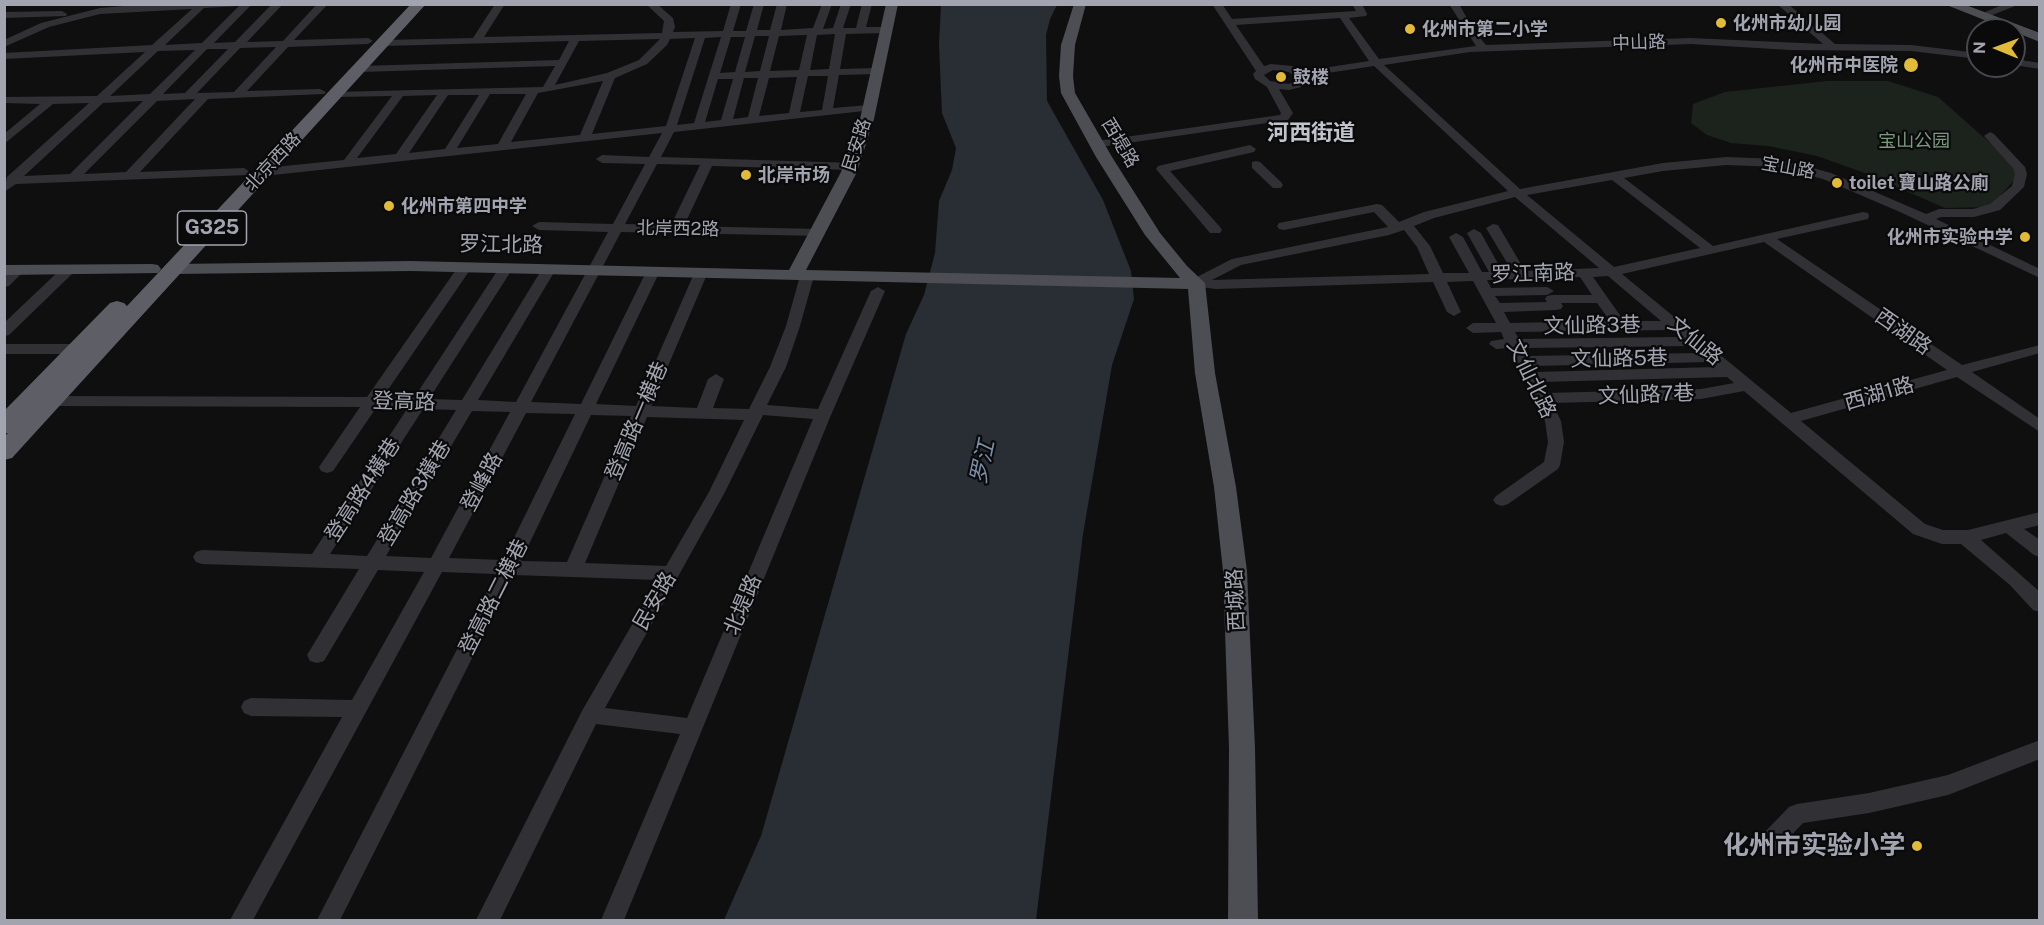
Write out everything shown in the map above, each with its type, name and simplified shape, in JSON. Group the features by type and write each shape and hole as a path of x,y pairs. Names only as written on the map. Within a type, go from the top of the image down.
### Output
{"highway":[{"name":"北京西路","path":"4,452 264,172 328,93 360,69 403,4"},
{"name":"北京西路","path":"4,426 11,412 77,349 244,172 328,93 376,42 419,4"}],"main road":[{"name":"民安路","path":"809,276 817,233 851,166 869,108 892,4"},
{"name":"西堤路","path":"1080,4 1070,33 1066,84 1068,93 1097,145 1153,235 1181,270 1196,283"},
{"path":"1950,4 2040,38"},
{"name":"罗江北路","path":"175,269 465,267 1196,283"},
{"path":"11,270 152,269"},
{"name":"西城路","path":"1196,283 1205,373 1225,487 1235,571 1242,748 1243,921"}],"street":[{"path":"7,17 28,4"},
{"path":"37,14 50,4"},
{"path":"57,14 69,4"},
{"path":"7,17 78,14 89,4"},
{"path":"4,44 29,31 78,14 105,8 236,4"},
{"path":"73,178 247,4"},
{"path":"187,97 278,4"},
{"path":"237,95 323,4"},
{"path":"487,91 475,66 477,40 500,4"},
{"path":"487,91 547,90 610,76 643,62 659,48 667,35 669,20 664,8 651,4"},
{"path":"699,124 736,4"},
{"path":"726,122 759,4"},
{"path":"753,119 782,4"},
{"path":"794,115 815,31 827,4"},
{"path":"827,112 839,31 846,4"},
{"path":"860,30 867,4"},
{"path":"1217,4 1261,70"},
{"path":"1229,22 1362,14 1357,4"},
{"path":"1454,4 1470,32 1483,48"},
{"path":"1782,4 1831,46"},
{"path":"1982,16 2015,4"},
{"path":"7,183 102,100 203,5"},
{"name":"文仙路","path":"1343,16 1376,63 1517,192 1919,529 1942,537 1965,537 2040,518"},
{"path":"400,158 445,92 475,66 576,38 886,30"},
{"name":"登峰路","path":"241,921 359,709 672,127 701,34"},
{"path":"547,90 576,38"},
{"path":"4,56 205,46 477,40"},
{"name":"中山路","path":"1301,74 1483,48 1704,41 1790,46 1911,48 1966,55"},
{"path":"360,69 561,63"},
{"path":"1271,67 1285,67 1301,74 1303,80 1297,85 1285,87 1271,85 1260,79 1258,74 1261,70 1271,67"},
{"path":"714,76 877,71"},
{"path":"585,137 610,76"},
{"path":"1097,145 1284,118 1287,113 1271,85"},
{"path":"504,146 534,90"},
{"path":"449,152 487,91"},
{"path":"6,102 445,92"},
{"path":"348,163 400,93"},
{"path":"129,176 205,96"},
{"path":"4,141 50,101"},
{"path":"264,172 699,124 869,108"},
{"path":"1926,219 1939,213 1974,213 1995,207 2018,187 2021,174 2019,167 1990,136"},
{"path":"1215,230 1162,169 1250,149"},
{"path":"602,159 851,166"},
{"name":"宝山路","path":"1196,283 1237,262 1402,226 1429,215 1517,192 1700,163 1746,161 1779,163 1810,170 1853,186 2040,274"},
{"path":"676,230 708,162"},
{"path":"1257,165 1277,185"},
{"path":"7,183 73,178 244,172"},
{"path":"1613,175 1710,250"},
{"path":"1284,226 1377,208 1402,226 1423,246 1454,312"},
{"name":"罗江南路","path":"1196,283 1216,285 1612,272 1863,216"},
{"name":"北岸西2路","path":"539,226 817,233"},
{"path":"1493,228 1521,275"},
{"path":"1474,233 1498,276"},
{"name":"文仙北路","path":"1456,237 1532,377 1553,421 1556,442 1552,465 1502,500"},
{"name":"西湖路","path":"1767,238 2040,427"},
{"path":"327,467 465,267"},
{"name":"登高路4橫巷","path":"317,561 506,268"},
{"name":"登高路3橫巷","path":"317,655 549,269"},
{"path":"4,283 11,270"},
{"path":"4,332 68,270"},
{"name":"登高路二横巷","path":"328,921 509,567 653,271"},
{"name":"登高路一横巷","path":"573,570 701,272"},
{"path":"1584,273 1620,326"},
{"path":"1537,274 1568,327"},
{"name":"民安路","path":"488,921 590,715 717,492 778,367 809,276"},
{"name":"北堤路","path":"613,921 823,415 878,291"},
{"path":"1485,292 1551,299 1601,299"},
{"path":"1494,308 1551,299"},
{"path":"1575,299 1595,326"},
{"name":"文仙路3巷","path":"1473,328 1675,325"},
{"path":"1496,344 1695,341"},
{"path":"4,349 77,349"},
{"name":"西湖1路","path":"1790,419 2037,349"},
{"name":"文仙路5巷","path":"1523,361 1714,357"},
{"path":"1532,377 1733,372"},
{"path":"703,413 716,379"},
{"name":"文仙路7巷","path":"1543,398 1701,394 1749,385"},
{"name":"登高路","path":"52,401 286,399 823,415"},
{"path":"2010,527 2040,550"},
{"path":"1965,537 2016,580 2040,605"},
{"path":"202,557 671,573"},
{"path":"251,707 359,709"},
{"path":"590,715 692,728"},
{"path":"1769,843 1797,814 1869,803 1948,785 2011,762 2040,748"}],"green space":[{"name":"宝山公园","path":"1827,81 1888,81 1938,97 2015,165 2017,177 1990,207 1945,208 1862,172 1817,156 1768,146 1731,143 1707,135 1691,123 1693,104 1725,92"}],"water":[{"name":"罗江","path":"941,5 1057,5 1046,35 1047,101 1103,200 1131,271 1134,299 1112,365 1083,534 1036,920 724,920 761,836 906,334 924,295 935,253 939,201 952,170 956,148 942,113 939,44"}],"place":[{"name":"化州市幼儿园","path":"1721,23"},
{"name":"化州市第二小学","path":"1410,29"},
{"name":"化州市中医院","path":"1911,65"},
{"name":"鼓楼","path":"1281,77"},
{"name":"北岸市场","path":"746,175"},
{"name":"toilet 寶山路公廁","path":"1837,183"},
{"name":"化州市第四中学","path":"389,206"},
{"name":"化州市实验中学","path":"2025,237"},
{"name":"化州市实验小学","path":"1917,846"}],"district":[{"name":"河西街道","path":"1311,133"}]}
